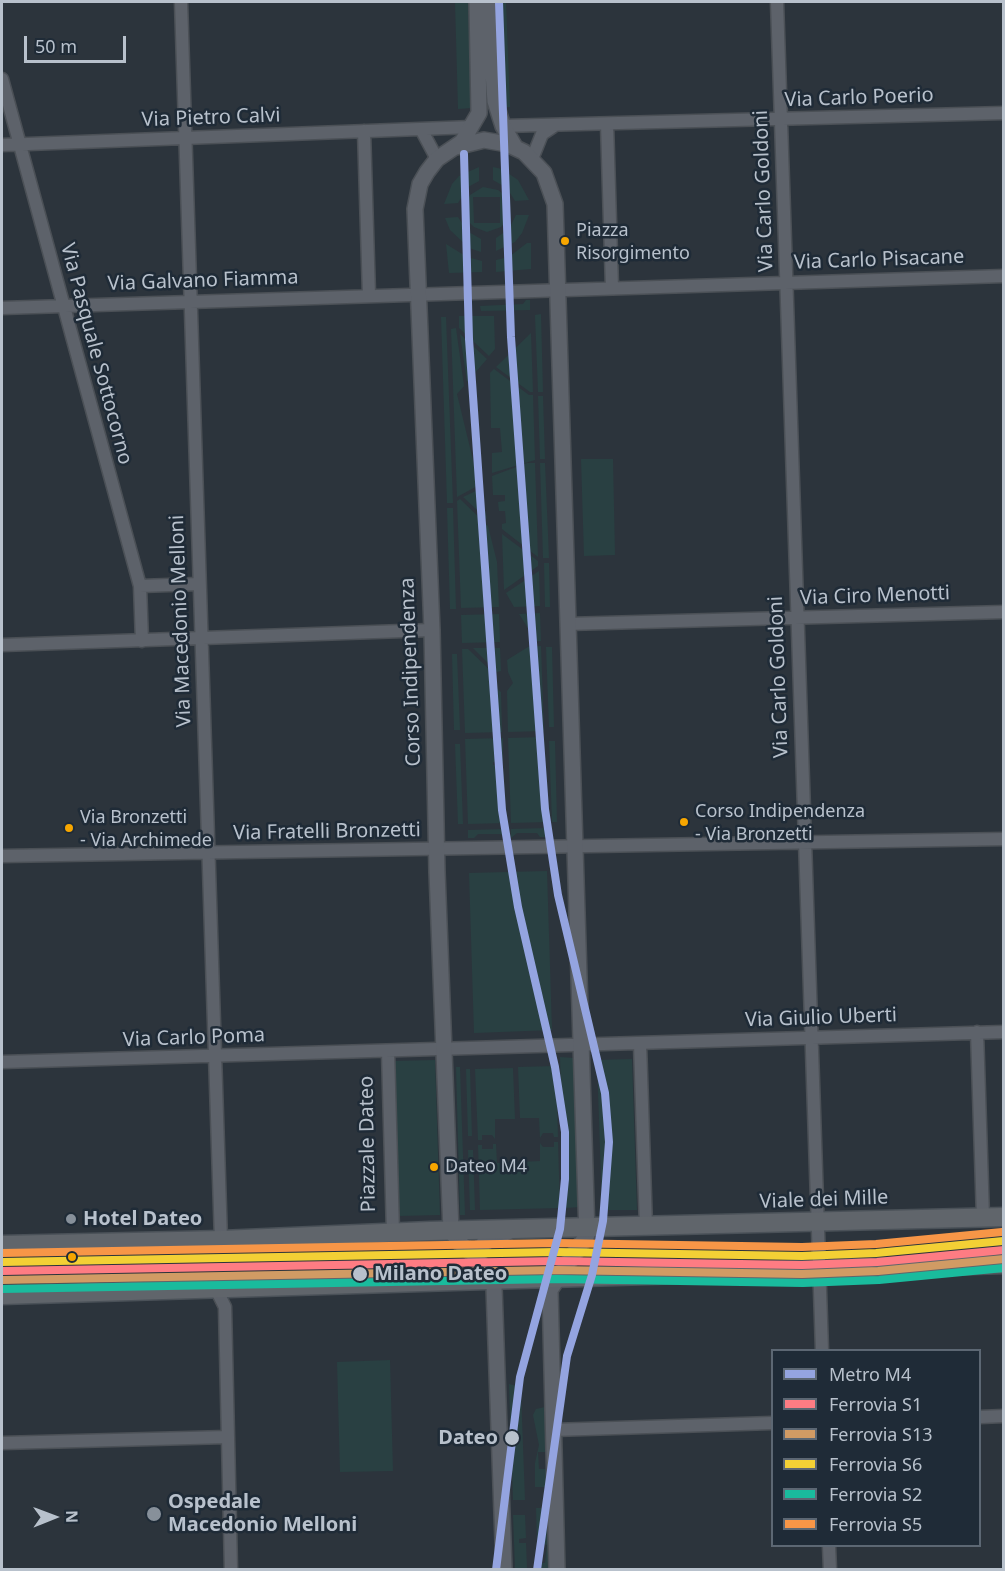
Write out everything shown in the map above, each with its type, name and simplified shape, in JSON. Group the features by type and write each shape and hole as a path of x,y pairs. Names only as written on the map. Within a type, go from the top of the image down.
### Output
{"main road":[{"name":"Viale dei Mille","path":"646,1227 1004,1217"},
{"name":"Piazzale Dateo","path":"393,1233 646,1227"},
{"path":"2,1245 393,1233"},
{"path":"2,1295 1004,1264"}],"street":[{"name":"Via Macedonio Melloni","path":"181,2 221,1240"},
{"path":"456,147 472,127 480,107 477,2"},
{"path":"488,2 494,93 503,126 515,147"},
{"name":"Via Carlo Goldoni","path":"777,2 822,1349"},
{"name":"Via Pasquale Sottocorno","path":"2,79 140,586 142,641"},
{"name":"Via Carlo Poerio","path":"607,124 1004,113"},
{"path":"364,131 369,295 612,288 607,124 503,126"},
{"path":"532,159 542,134 554,126"},
{"name":"Via Pietro Calvi","path":"2,145 472,127"},
{"path":"421,129 437,159"},
{"path":"417,293 416,197 427,172 437,159 456,147 484,140 515,147 532,159 544,173 553,193 558,290 587,1229 584,1243 550,1290 557,1569"},
{"name":"Via Carlo Pisacane","path":"612,288 1004,276"},
{"name":"Corso Indipendenza","path":"417,293 432,630 444,1050"},
{"name":"Via Galvano Fiamma","path":"2,308 369,295"},
{"path":"140,586 200,584"},
{"name":"Via Ciro Menotti","path":"567,624 1004,612"},
{"path":"2,645 432,630"},
{"name":"Via Fratelli Bronzetti","path":"2,856 1004,839"},
{"path":"977,1032 983,1218"},
{"name":"Via Giulio Uberti","path":"640,1044 1004,1032"},
{"path":"640,1044 646,1227"},
{"name":"Piazzale Dateo","path":"393,1233 388,1052 640,1044"},
{"path":"444,1050 451,1232 476,1256 492,1280 495,1294 504,1569"},
{"name":"Via Carlo Poma","path":"2,1062 388,1052"},
{"name":"Piazzale Dateo","path":"476,1256 486,1240 512,1230"},
{"path":"216,1289 225,1307 231,1569"},
{"path":"981,1417 1004,1416"},
{"path":"553,1430 771,1423"},
{"path":"2,1443 227,1437"},
{"path":"829,1547 830,1569"}],"green space":[{"path":"455,2 468,2 471,108 458,109"},
{"path":"493,2 506,2 510,107 497,108"},
{"path":"479,167 479,181 468,187 458,203 444,204 452,184 459,176"},
{"path":"493,167 502,169 518,180 529,200 515,201 507,188 493,180"},
{"path":"483,187 498,190 504,195 510,209 506,222 501,227 487,232 474,227 469,222 465,209 470,195","holes":["473,197 500,197 500,223 474,223"]},
{"path":"516,215 529,215 522,233 515,242 496,251 496,238 509,229"},
{"path":"458,217 467,231 481,239 481,252 469,248 450,230 445,218"},
{"path":"527,243 531,243 531,269 496,272 496,260 509,257"},
{"path":"446,244 467,257 482,261 482,272 449,273"},
{"path":"526,300 530,300 530,310 481,311 480,306 523,304"},
{"path":"541,314 543,392 538,392 535,315"},
{"path":"459,316 494,316 495,349 489,356 459,328"},
{"path":"441,317 446,317 453,503 447,503"},
{"path":"456,328 464,386 457,394 479,485 457,497 451,329"},
{"path":"531,333 533,392 496,367"},
{"path":"460,334 487,359 467,382"},
{"path":"494,369 529,395 533,395 535,460 492,473 492,453 502,452 500,428 491,428 490,373"},
{"path":"538,396 543,396 545,459 540,459"},
{"path":"581,459 613,459 615,555 584,556"},
{"path":"527,463 535,463 538,557 502,529 502,524 506,523 505,511 499,511 498,502 505,501 505,495 493,495 492,476"},
{"path":"540,463 545,463 549,558 543,558"},
{"path":"480,489 487,519 463,497"},
{"path":"460,499 488,526 497,562 499,607 461,608 457,501"},
{"path":"447,508 453,508 456,609 450,609"},
{"path":"502,534 538,561 538,566 504,590"},
{"path":"544,563 549,563 550,607 545,607"},
{"path":"539,571 540,606 514,607 506,593"},
{"path":"540,613 541,641 536,641 519,614"},
{"path":"499,614 500,642 462,643 461,615"},
{"path":"541,646 544,731 508,732 507,691 513,683 508,672 507,660 528,647"},
{"path":"546,647 552,647 554,727 549,727"},
{"path":"473,648 500,648 501,671 497,672"},
{"path":"462,649 468,649 495,675 493,685 501,692 502,732 465,733"},
{"path":"452,654 457,654 460,730 454,730"},
{"path":"544,737 547,822 511,823 508,738"},
{"path":"503,738 503,762 493,762 493,765 503,765 505,823 468,824 465,739"},
{"path":"549,741 555,741 557,822 552,822"},
{"path":"455,744 460,744 463,824 458,824"},
{"path":"547,828 546,837 540,837 537,833 517,833 511,838 511,829"},
{"path":"505,829 506,838 500,834 478,834 474,838 468,838 468,830"},
{"path":"547,871 552,1030 474,1033 469,873"},
{"path":"560,1057 574,1058 580,1207 565,1208"},
{"path":"632,1059 637,1210 609,1210 602,1208 597,1060"},
{"path":"435,1060 440,1215 398,1216 394,1061"},
{"path":"556,1066 558,1137 554,1137 553,1133 543,1133 540,1138 539,1118 520,1118 518,1067"},
{"path":"456,1067 460,1067 465,1215 460,1215"},
{"path":"513,1068 515,1119 495,1119 495,1139 492,1135 482,1135 482,1140 478,1140 475,1069"},
{"path":"466,1069 470,1069 472,1136 468,1136"},
{"path":"554,1142 558,1142 560,1208 480,1210 478,1145 482,1145 482,1149 493,1149 493,1144 496,1144 497,1163 540,1161 540,1143 543,1147 554,1147"},
{"path":"468,1150 473,1150 475,1210 470,1210"},
{"path":"549,1239 553,1246 492,1248 494,1240"},
{"path":"390,1360 393,1471 340,1472 337,1362"},
{"path":"509,1384 517,1386 521,1391 525,1500 513,1500"},
{"path":"545,1407 546,1452 538,1452 539,1469 547,1469 547,1487 535,1487 535,1463 539,1445 533,1415 536,1409"},
{"path":"536,1508 548,1508 550,1569 539,1569 538,1566 538,1563 545,1563 547,1545 537,1543"},
{"path":"513,1515 525,1515 526,1538 519,1539 519,1543 526,1543 527,1569 515,1569"}],"metro line":[{"name":"M4","path":"499,2 511,337 545,809 558,895 605,1093 609,1142 603,1221 592,1275 567,1356 537,1570"},
{"name":"M4","path":"464,154 469,339 502,810 518,907 555,1067 565,1132 565,1179 560,1229 520,1377 496,1570"}],"rail line":[{"name":"S5","path":"2,1253 556,1243 802,1247 876,1244 1002,1232"},
{"name":"S6","path":"2,1262 556,1252 802,1256 876,1253 1003,1241"},
{"name":"S1","path":"2,1271 556,1261 802,1265 877,1262 1004,1250"},
{"name":"S13","path":"2,1280 556,1270 802,1274 878,1271 1004,1259"},
{"name":"S2","path":"2,1289 556,1279 803,1283 879,1280 1004,1268"}],"place":[{"name":"Piazza Risorgimento","path":"565,241"},
{"name":"Corso Indipendenza - Via Bronzetti","path":"684,822"},
{"name":"Via Bronzetti - Via Archimede","path":"69,828"},
{"name":"Dateo M4","path":"434,1167"},
{"name":"Hotel Dateo","path":"71,1219"},
{"name":"Milano Dateo","path":"360,1274"},
{"name":"Dateo","path":"512,1438"},
{"name":"Ospedale Macedonio Melloni","path":"154,1514"}]}
